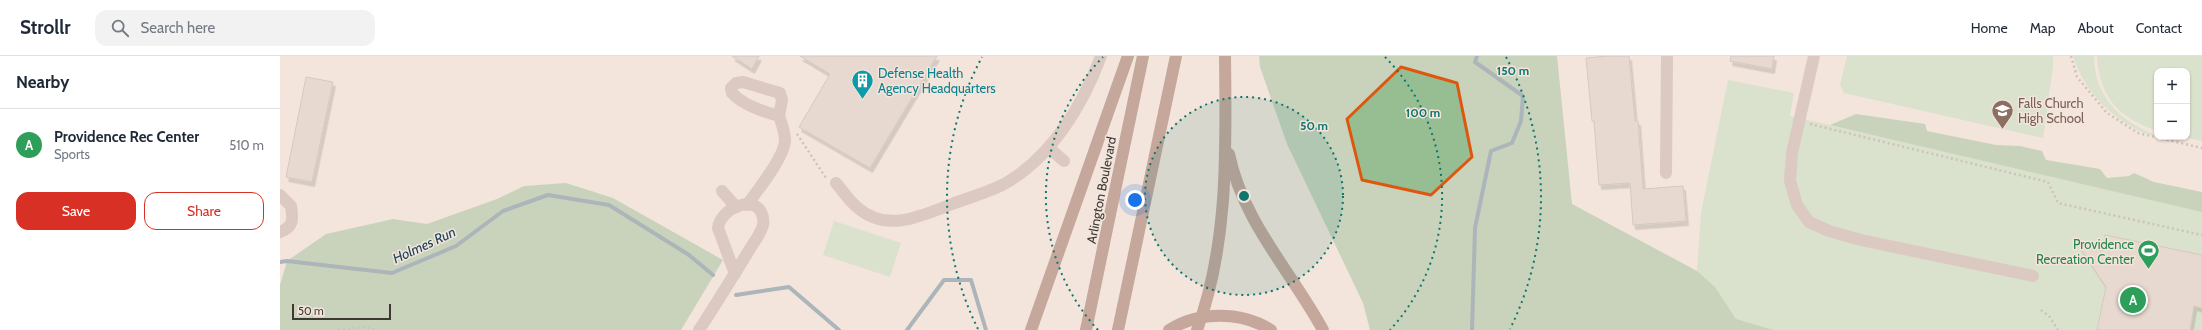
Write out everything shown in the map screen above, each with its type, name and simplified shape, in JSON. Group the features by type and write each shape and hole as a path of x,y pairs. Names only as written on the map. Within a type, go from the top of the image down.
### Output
{"highway":[{"path":"1031,330 1128,56"},
{"name":"Arlington Boulevard","path":"1086,330 1143,56"},
{"path":"1118,330 1176,56"},
{"path":"1197,330 1209,291 1217,249 1223,194 1226,135 1225,56"},
{"path":"1226,135 1232,168 1242,198 1275,257 1323,330"},
{"path":"1169,330 1189,319 1214,316 1232,316 1249,319 1271,330"}],"street":[{"path":"838,186 857,207 874,217 893,221 908,220 1005,184 1029,167 1049,148 1074,111 1101,56"},
{"path":"1666,173 1667,56"},
{"path":"1814,56 1792,153 1790,182 1797,205 1809,222 1829,231 1861,240 2033,276"},
{"path":"741,206 767,179 784,146 784,131 779,116"},
{"path":"1049,148 1064,161"},
{"path":"722,191 741,206"},
{"path":"280,195 291,206 293,221 288,229 280,232"},
{"path":"699,330 735,274 763,225 760,210 755,206 741,206 724,212 719,220 718,228 735,274"}],"path":[{"path":"2071,56 2078,77 2107,113 2138,133 2202,148"},
{"path":"1800,121 2048,182 2058,203 2202,235"},
{"path":"784,131 796,132 819,165 828,184 838,186"},
{"path":"2041,310 2049,316 2058,330"},
{"path":"338,330 366,327 375,330"}],"highlighted area":[{"path":"1401,67 1457,83 1472,157 1431,195 1362,180 1347,119"}],"green space":[{"path":"1259,56 1557,56 1572,204 1697,271 1715,287 1736,319 1773,330 1370,330 1363,303 1287,144 1260,67"},
{"path":"1847,56 2053,56 2053,67 2043,138 1844,93 1840,85"},
{"path":"2073,56 2094,56 2098,83 2111,105 2130,122 2141,129 2154,134 2153,136 2127,124 2115,115 2094,94 2078,69"},
{"path":"2097,56 2202,56 2202,141 2190,138 2190,68 2154,68 2154,130 2132,119 2114,104 2102,83"},
{"name":"Providence Recreation Center","path":"1728,80 1794,93 1790,116 2202,210 2202,330 1705,330 1697,271 1701,213"},
{"path":"1856,114 1925,124 1927,131 1996,145 2020,146 2042,151 2046,160 2100,169 2107,178 2129,176 2134,173 2154,182 2202,192 2202,212 1830,125"},
{"path":"566,183 613,198 723,260 681,330 280,330 280,285 287,261 326,234 393,219 427,224 497,199 524,186"},
{"path":"834,221 901,243 890,277 823,255"}],"building":[{"path":"732,56 759,56 752,69"},
{"name":"Defense Health Agency Headquarters","path":"800,56 937,56 870,168 799,127 830,74"},
{"path":"1629,56 1635,121 1638,121 1643,189 1683,186 1686,221 1633,225 1630,183 1599,185 1594,121 1592,121 1586,58"},
{"path":"1731,56 1774,56 1772,69 1730,61"},
{"path":"306,77 333,82 312,182 286,177"},
{"name":"Providence Recreation Center","path":"2105,235 2202,255 2202,308 2194,306 2190,330 2097,330 2106,287 2079,246 2102,251"}],"waterway":[{"path":"1472,330 1475,228 1491,151 1512,143 1521,121 1523,96 1475,62 1477,56"},
{"name":"Holmes Run","path":"280,262 287,261 392,273 456,246 503,211 548,195 609,205 689,255 713,275"},
{"name":"Holmes Run","path":"907,330 944,280 971,280 986,330"},
{"name":"Holmes Run","path":"736,295 789,287 839,330"}],"place":[{"name":"Defense Health Agency Headquarters","path":"862,100"},
{"name":"Falls Church High School","path":"2002,130"},
{"name":"Providence Recreation Center","path":"2149,270"},
{"name":"Providence Rec Center","path":"2133,300"}]}
